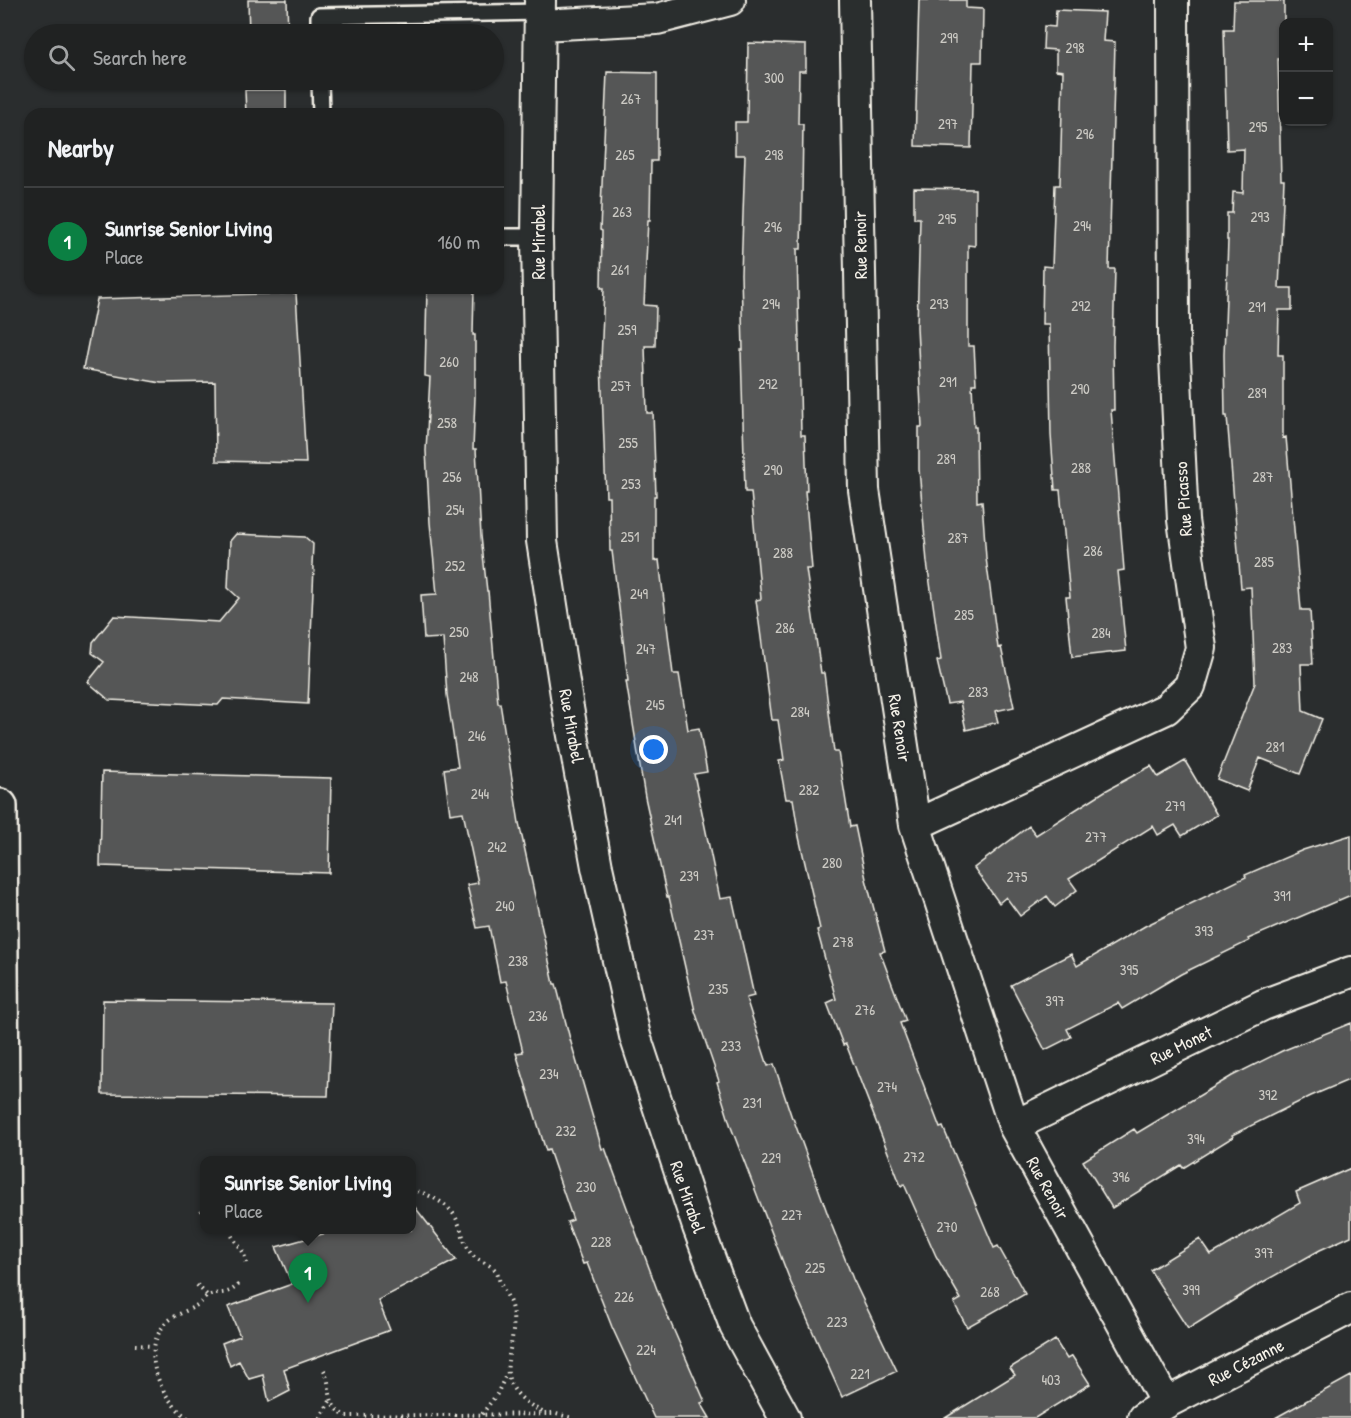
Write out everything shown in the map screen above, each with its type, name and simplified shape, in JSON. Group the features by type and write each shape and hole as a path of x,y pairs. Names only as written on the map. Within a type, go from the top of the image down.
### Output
{"main road":[{"path":"0,806 4,1418"}],"street":[{"path":"540,12 657,20 730,0"},
{"name":"Rue Renoir","path":"855,0 864,490 915,825 1014,1126 1154,1411"},
{"name":"Rue Picasso","path":"915,825 1166,709 1190,686 1201,648 1183,520 1174,338 1173,0"},
{"name":"Rue Mirabel","path":"540,12 537,237 543,541 568,708 597,867 635,1036 698,1227 735,1326 785,1418"},
{"name":"Rue Monet","path":"1014,1126 1263,1005 1351,972"},
{"name":"Rue Cézanne","path":"1154,1411 1351,1308"}],"lane":[{"path":"319,24 319,16 540,12"},
{"path":"320,90 321,108"},
{"path":"504,237 537,237"}],"path":[{"path":"416,1191 437,1200 450,1209 456,1218 469,1252 496,1271 511,1308 512,1336 507,1372 497,1394 482,1414"},
{"path":"231,1234 244,1253 246,1267"},
{"path":"188,1418 174,1406 159,1380 155,1368 153,1346 163,1326 171,1319 199,1304 208,1296 229,1292 241,1282"},
{"path":"197,1285 208,1296"},
{"path":"135,1345 153,1346"},
{"path":"324,1370 335,1410 346,1417 546,1414 573,1418"},
{"path":"507,1372 513,1387 525,1402 546,1414"},
{"path":"320,1418 331,1400"}],"building":[{"path":"248,0 287,0 288,24 249,24"},
{"path":"919,0 966,0 966,8 983,9 982,62 973,62 971,148 915,146"},
{"path":"1234,1 1284,1 1284,18 1279,18 1278,59 1281,180 1284,180 1279,288 1292,288 1292,310 1279,310 1278,355 1283,355 1283,438 1286,437 1301,610 1310,610 1313,664 1301,664 1303,711 1322,719 1300,774 1260,758 1247,791 1217,779 1255,683 1251,587 1241,588 1227,416 1225,416 1227,213 1232,213 1233,192 1243,193 1244,149 1227,150 1224,29 1233,29"},
{"path":"1056,10 1105,12 1103,41 1115,42 1109,269 1115,269 1114,410 1111,410 1124,570 1118,571 1126,651 1072,657 1066,597 1070,597 1060,490 1055,490 1051,435 1049,324 1042,324 1043,266 1052,267 1055,185 1060,185 1063,71 1056,70 1056,50 1043,49 1044,26 1055,27"},
{"path":"748,43 806,45 806,71 799,71 798,124 803,124 801,249 797,249 801,435 805,435 807,491 805,491 812,569 806,569 821,673 824,673 834,752 838,752 850,827 855,826 885,951 880,952 906,1021 900,1023 940,1128 943,1127 994,1248 998,1246 1025,1294 967,1327 954,1303 961,1299 936,1256 904,1184 901,1186 846,1044 843,1045 827,1003 836,999 817,930 820,929 799,837 793,799 786,799 779,761 784,760 778,720 772,720 756,600 761,599 751,492 745,492 741,274 745,155 735,155 735,122 747,122"},
{"path":"607,72 657,73 657,161 651,161 650,220 648,220 644,305 656,306 655,346 645,346 647,413 653,413 656,496 654,496 654,561 659,560 673,674 679,674 688,730 699,728 707,772 694,774 720,899 732,897 754,996 746,998 768,1066 774,1064 853,1279 897,1371 842,1397 791,1283 731,1127 717,1082 719,1081 695,1011 645,797 626,681 628,681 612,551 610,551 609,497 606,497 601,362 604,288 601,288 602,231 600,230"},
{"path":"245,90 286,90 286,108 246,108"},
{"path":"914,188 975,189 975,246 968,245 968,346 974,346 976,384 972,384 974,427 976,427 977,502 982,501 986,558 998,648 1001,647 1014,707 995,711 998,722 966,730 960,702 947,704 937,661 941,660 927,562 919,469 919,427 922,427 917,327 920,218 914,218"},
{"path":"296,294 306,463 216,461 215,382 161,383 83,369 97,299"},
{"path":"427,294 474,294 473,449 476,449 481,536 498,703 500,703 519,823 554,984 556,984 602,1149 605,1148 662,1303 705,1402 701,1403 710,1418 654,1418 612,1327 587,1263 583,1264 567,1222 573,1220 549,1150 546,1151 516,1053 523,1052 506,981 500,982 489,926 477,928 467,885 478,883 463,812 450,814 444,769 458,767 447,695 443,638 424,639 421,595 437,594 426,451 430,377 425,376"},
{"path":"236,534 305,537 313,544 308,704 223,699 218,705 109,700 88,682 104,662 92,653 93,642 114,616 219,622 239,598 228,588 230,541"},
{"path":"1185,761 1217,815 1182,836 1175,825 1158,835 1153,826 1069,879 1077,890 1055,907 1047,896 1020,916 1006,897 999,903 974,868 1029,826 1036,835 1105,791 1151,766 1158,777"},
{"path":"102,772 331,778 329,873 100,866"},
{"path":"1351,835 1351,895 1248,939 1249,941 1181,974 1122,1009 1118,1003 1067,1029 1071,1037 1045,1050 1011,985 1071,954 1077,966 1145,926 1246,877 1245,875 1303,850"},
{"path":"103,1000 332,1003 328,1096 102,1094"},
{"path":"1351,1023 1351,1079 1232,1135 1233,1137 1183,1168 1181,1165 1112,1208 1083,1161 1134,1129 1137,1133 1232,1076 1282,1051"},
{"path":"1351,1168 1351,1236 1320,1250 1256,1286 1188,1329 1150,1270 1200,1239 1211,1255 1300,1203 1296,1192"},
{"path":"416,1208 456,1260 378,1300 390,1330 284,1369 290,1391 269,1402 263,1375 249,1379 239,1361 230,1366 222,1343 240,1336 228,1307 292,1284 276,1247 323,1234 416,1234"},
{"path":"1055,1340 1067,1359 1072,1356 1090,1384 1035,1418 945,1418 1015,1375 1010,1368"},
{"path":"1351,1376 1351,1418 1275,1418"}],"place":[{"name":"Sunrise Senior Living","path":"308,1303"}]}
